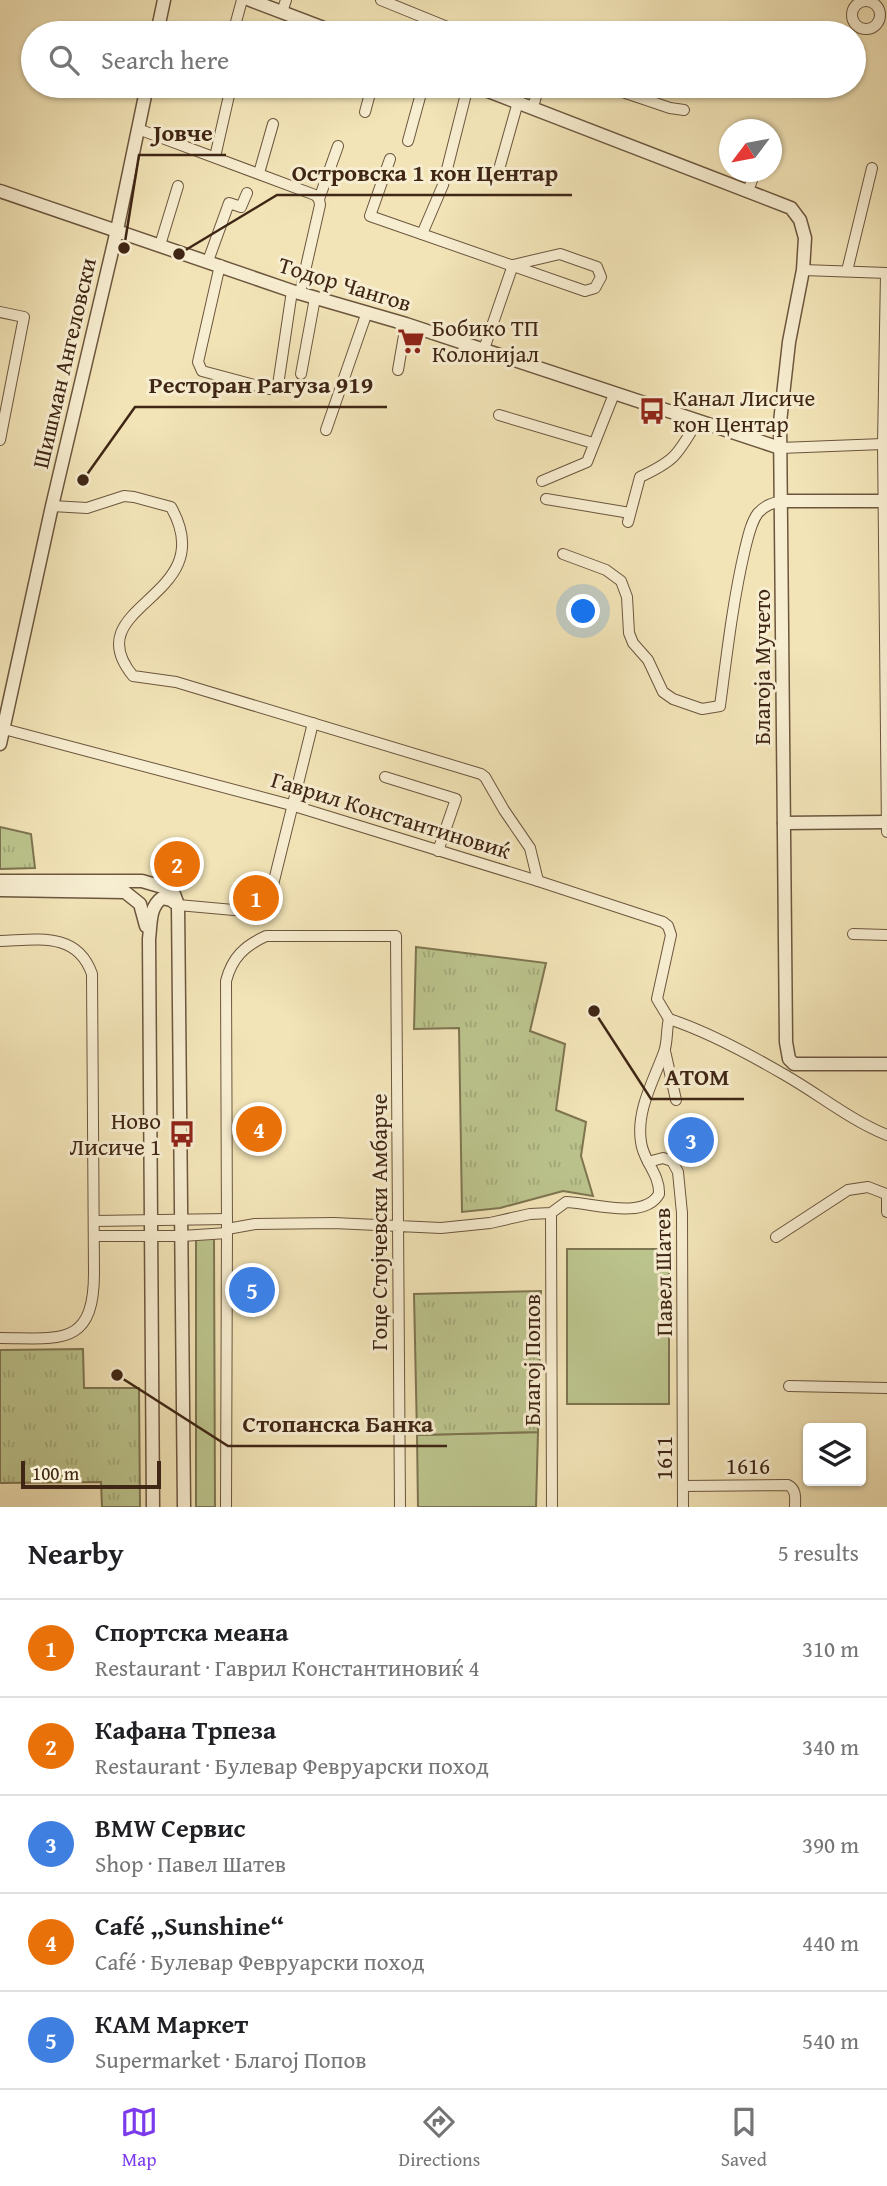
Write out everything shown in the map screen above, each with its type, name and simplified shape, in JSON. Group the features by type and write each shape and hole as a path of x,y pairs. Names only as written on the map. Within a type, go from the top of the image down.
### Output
{"street":[{"path":"160,21 164,0"},
{"path":"236,21 242,0"},
{"path":"250,0 287,10 311,21"},
{"path":"380,0 432,21"},
{"name":"Шишман Ангеловски","path":"52,506 117,230 144,98"},
{"path":"215,157 228,98"},
{"path":"365,111 369,98"},
{"path":"408,141 420,98"},
{"path":"422,234 443,185 465,98"},
{"name":"Благоја Мучето","path":"507,98 791,208 800,220 805,238 803,270 782,395 780,448 785,1034 792,1063 887,1064"},
{"path":"533,107 536,98"},
{"path":"640,98 684,110"},
{"path":"498,173 518,102"},
{"path":"259,173 273,124"},
{"path":"138,129 259,173 319,199"},
{"path":"247,193 241,207 229,204 214,263 199,367 202,371 269,390 275,389 278,384 296,292 320,205 319,199 338,146"},
{"path":"390,159 370,216 585,291 595,288 601,277 597,267 560,254 513,265"},
{"path":"847,271 872,168"},
{"path":"748,191 751,182"},
{"path":"160,245 178,186"},
{"name":"Тодор Чангов","path":"0,191 296,292 484,349 780,448 883,444"},
{"path":"484,349 513,265"},
{"path":"803,270 887,273 883,444 886,501 887,832"},
{"path":"301,374 315,298"},
{"path":"0,312 23,317 0,440"},
{"path":"326,430 367,312"},
{"path":"398,370 406,324"},
{"path":"542,481 587,462 614,394"},
{"path":"499,415 593,443"},
{"path":"547,499 629,518 636,478 668,463 677,455 697,422"},
{"path":"0,744 52,506 87,508 112,499 134,497 171,507 183,534 176,568 155,596 126,621 118,638 121,663 133,677 176,682 485,777 530,848 538,881"},
{"path":"563,554 606,570 621,581 627,597 629,633 633,643 648,660 663,692 702,709 720,706 734,600 750,531 757,514 769,504 782,501 886,501"},
{"path":"153,1507 149,939 152,909 162,898 178,905 266,913 313,723"},
{"name":"Гаврил Константиновиќ","path":"4,729 291,805 663,922 668,926 671,936 657,999 669,1019"},
{"path":"385,777 456,799 438,851"},
{"path":"784,823 887,822"},
{"path":"0,881 142,881 166,888 174,894 178,905 184,1507"},
{"path":"0,890 125,892 135,898 143,908 149,939"},
{"path":"853,934 887,935"},
{"name":"Гоце Стојчевски Амбарче","path":"227,1227 226,981 230,968 248,944 265,936 396,936 400,1507"},
{"path":"0,941 62,942 81,954 92,974 94,1221 94,1298 91,1311 80,1327 52,1338 0,1338"},
{"path":"94,1237 182,1236 255,1224 308,1223 441,1228 551,1213 566,1202 614,1209 652,1201 657,1199 659,1187 640,1141 642,1117 652,1080 665,1051 669,1019 785,1075 858,1122 887,1135"},
{"path":"665,1051 676,1100"},
{"name":"Павел Шатев","path":"648,1161 663,1158 672,1161 678,1172 682,1213 683,1409"},
{"path":"776,1237 848,1190 868,1187 887,1194 887,1212"},
{"name":"Благој Попов","path":"551,1213 552,1507"},
{"path":"94,1221 182,1221 227,1227"},
{"path":"226,1507 227,1227"},
{"path":"789,1386 887,1388"},
{"name":"1611","path":"683,1409 683,1507"},
{"name":"1616","path":"683,1486 788,1485 793,1488 795,1507"}],"green space":[{"path":"0,827 31,834 35,868 0,869"},
{"path":"416,947 546,963 530,1031 565,1044 556,1110 586,1122 581,1156 593,1196 563,1191 500,1208 462,1212 459,1028 414,1029"},
{"path":"209,1237 214,1239 215,1507 196,1507 196,1240"},
{"path":"567,1249 669,1249 669,1404 567,1404"},
{"path":"541,1291 538,1432 417,1435 414,1294"},
{"path":"83,1349 84,1388 139,1388 140,1507 102,1507 101,1482 0,1483 0,1350"},
{"path":"538,1432 536,1507 418,1507 417,1435"}],"place":[{"name":"Јовче","path":"124,248"},
{"name":"Островска 1 кон Центар","path":"179,254"},
{"name":"Бобико ТП Колонијал","path":"411,341"},
{"name":"Канал Лисиче кон Центар","path":"652,411"},
{"name":"Ресторан Рагуза 919","path":"83,480"},
{"name":"Кафана Трпеза","path":"177,864"},
{"name":"Спортска меана","path":"256,898"},
{"name":"АТОМ","path":"594,1011"},
{"name":"Café „Sunshine“","path":"259,1129"},
{"name":"Ново Лисиче 1","path":"182,1134"},
{"name":"BMW Сервис","path":"691,1140"},
{"name":"КАМ Маркет","path":"252,1290"},
{"name":"Стопанска Банка","path":"117,1375"}]}
